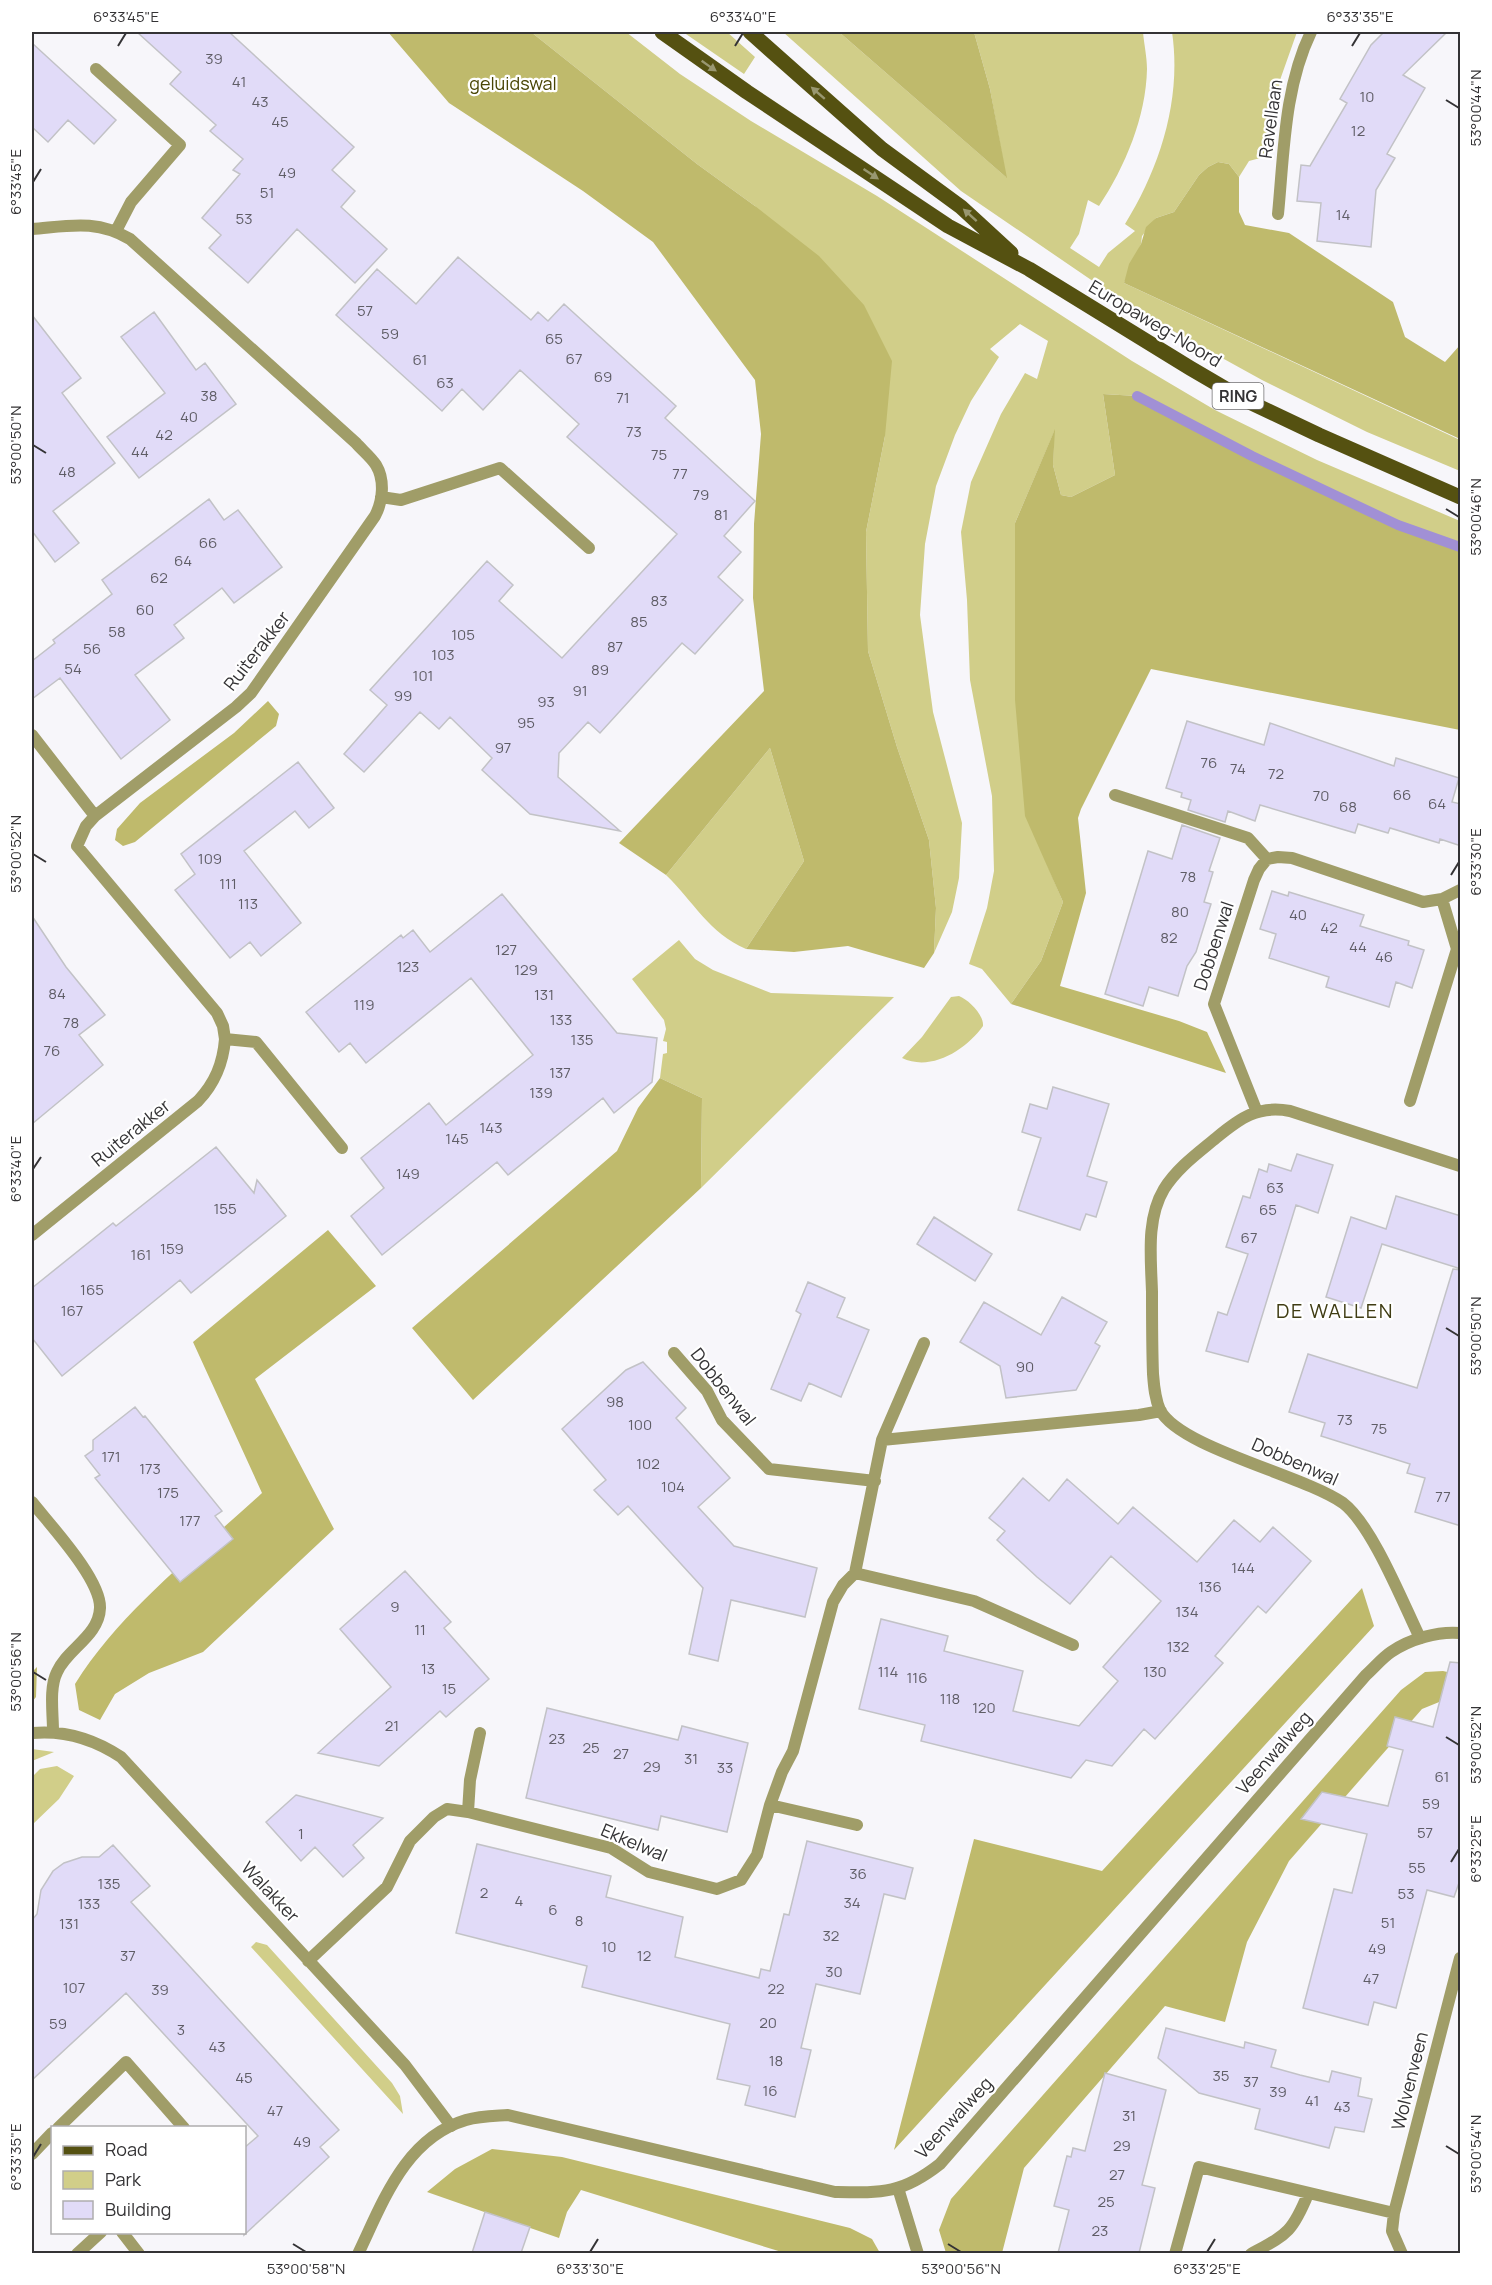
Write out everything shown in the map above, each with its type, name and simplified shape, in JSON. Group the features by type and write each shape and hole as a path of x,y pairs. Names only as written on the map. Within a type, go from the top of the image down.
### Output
{"main road":[{"name":"Europaweg-Noord","path":"662,32 747,92 948,226 1029,269 1137,337 1243,399 1461,497"},
{"name":"Europaweg-Noord","path":"750,32 882,149 961,207 1029,269"}],"street":[{"name":"Ravellaan","path":"1278,214 1288,112 1297,69 1311,32"},
{"path":"96,69 180,145 131,202 116,231"},
{"path":"32,229 99,226 116,231 130,239 356,443 376,465 382,481 381,497 401,500 500,468 589,548"},
{"name":"Ruiterakker","path":"32,1235 198,1101 216,1077 224,1053 223,1026 217,1013 77,846 86,826 95,816 251,693 375,516 381,497"},
{"path":"32,735 95,816"},
{"path":"1115,795 1248,838 1267,860 1278,856 1292,858 1424,902 1442,900 1461,890"},
{"name":"Dobbenwal","path":"1257,1112 1248,1084 1214,1004 1254,880 1259,868 1267,860"},
{"path":"1410,1101 1457,949 1442,900"},
{"path":"225,1039 256,1042 342,1148"},
{"path":"882,1440 1161,1411 1155,1394 1153,1374 1151,1235 1154,1212 1163,1190 1178,1170 1240,1119 1273,1108 1290,1111 1461,1166"},
{"path":"924,1344 882,1440 855,1573 974,1601 1073,1645"},
{"name":"Dobbenwal","path":"674,1353 707,1391 722,1420 769,1469 875,1481"},
{"name":"Dobbenwal","path":"1161,1411 1183,1432 1321,1491 1344,1504 1360,1521 1378,1551 1420,1638"},
{"path":"32,1502 86,1570 97,1593 100,1609 94,1627 63,1660 56,1673 53,1688 53,1731"},
{"name":"Ekkelwal","path":"308,1960 387,1887 410,1841 434,1817 447,1809 468,1812 611,1848 649,1872 717,1889 741,1880 757,1855 770,1805 794,1751 833,1602 843,1585 855,1573"},
{"name":"Veenwalweg","path":"358,2253 401,2168 433,2136 465,2120 483,2116 508,2115 835,2192 871,2193 916,2182 940,2164 1366,1675 1391,1652 1420,1638 1451,1632 1461,1633"},
{"name":"Walakker","path":"32,1733 53,1731 81,1737 121,1757 405,2065 451,2126"},
{"path":"468,1812 470,1780 480,1733"},
{"path":"770,1805 857,1825"},
{"name":"Wolvenveen","path":"1402,2253 1392,2230 1394,2213 1461,1958"},
{"path":"59,2126 126,2062 183,2126"},
{"path":"32,2154 51,2134"},
{"path":"1175,2253 1198,2167 1394,2213"},
{"path":"898,2188 918,2253"},
{"path":"1251,2253 1284,2236 1298,2219 1308,2194"},
{"path":"77,2253 99,2234"},
{"path":"124,2234 139,2253"}],"green space":[{"name":"geluidswal","path":"388,32 531,32 697,164 819,256 864,305 892,361 885,436 866,532 868,651 897,747 929,840 936,908 934,953 924,968 848,946 794,952 746,949 804,861 770,748 666,875 619,843 764,691 753,598 754,524 761,434 755,380 653,242 583,191 449,103"},
{"path":"531,32 626,32 680,74 751,121 877,196 1132,361 1215,410 1317,460 1460,521 1460,547 1398,525 1252,456 1137,396 1103,394 1115,475 1071,497 1061,495 1053,465 1054,432 1015,523 1046,862 1063,902 1041,961 1011,1004 982,969 969,964 987,908 994,871 992,796 970,680 967,600 961,532 971,482 1001,414 1025,373 1037,379 1048,341 1020,324 990,349 999,357 971,401 955,435 936,486 925,544 920,615 933,712 962,823 959,878 952,912 934,953 936,908 929,840 897,747 868,651 866,532 885,436 755,206 697,164"},
{"path":"683,32 727,32 755,57 744,74"},
{"path":"783,32 839,32 1006,177 990,89 974,32 1143,32 1147,64 1146,87 1132,141 1117,175 1099,206 1088,200 1079,234 1070,248 1099,267 1108,253 1135,231 1125,224 1149,180 1171,107 1174,82 1172,32 1297,32 1280,80 1270,148 1264,157 1249,161 1239,177 1229,164 1218,162 1199,175 1174,212 1156,218 1142,236 1141,244 1124,283 1460,440 1460,471 1367,432 1262,380 1175,332 1103,288 961,191"},
{"path":"839,32 974,32 990,89 1007,178"},
{"path":"1218,162 1229,164 1239,177 1239,212 1245,225 1289,233 1393,302 1405,337 1445,362 1460,345 1460,439 1124,283 1129,264 1141,244 1146,227 1156,218 1174,212 1199,175"},
{"path":"1103,394 1137,396 1252,456 1398,525 1460,547 1460,730 1151,669 1081,809 1078,818 1086,893 1060,986 1179,1021 1207,1032 1226,1073 1011,1004 1041,961 1063,902 1025,816 1015,700 1015,523 1055,429 1053,465 1061,495 1071,497 1115,475"},
{"path":"268,701 279,714 276,726 135,842 123,846 115,840 117,829 140,803 234,733"},
{"path":"770,748 804,861 746,949 712,926 666,875"},
{"path":"679,940 695,959 713,970 771,993 894,997 701,1188 702,1098 660,1078 663,1054 667,1053 667,1042 663,1041 666,1029 664,1020 632,979"},
{"path":"959,996 971,1004 981,1017 983,1026 976,1035 958,1050 936,1060 913,1062 902,1058 922,1037 951,997"},
{"path":"660,1078 702,1098 701,1188 473,1400 412,1328 617,1151 638,1108"},
{"path":"328,1230 376,1286 255,1379 334,1529 203,1652 149,1673 115,1694 100,1720 79,1710 75,1684 115,1631 162,1583 262,1493 193,1342"},
{"path":"1362,1588 1374,1626 894,2150 974,1839 1102,1871"},
{"path":"37,1667 36,1697 32,1702 32,1672"},
{"path":"1443,1671 1460,1675 1449,1698 1422,1709 1289,1861 1247,1942 1225,2022 1165,2006 1024,2168 1002,2253 946,2253 939,2230 951,2199 1401,1690 1425,1672"},
{"path":"32,1749 54,1752 32,1761"},
{"path":"57,1766 74,1776 59,1799 32,1825 32,1777 40,1769"},
{"path":"256,1942 267,1945 392,2083 400,2096 403,2114 251,1947"},
{"path":"492,2149 562,2157 850,2228 872,2239 880,2253 785,2253 581,2190 567,2212 559,2238 427,2192 455,2169"}],"building":[{"path":"137,32 229,32 354,147 332,170 355,191 341,207 387,249 355,283 297,229 248,283 209,248 221,235 202,218 240,174 233,170 243,159 210,131 216,125 170,84 181,72"},
{"path":"1384,32 1447,32 1403,75 1425,88 1387,154 1395,158 1376,190 1371,247 1317,241 1321,203 1297,201 1301,165 1310,166 1347,103 1340,99 1371,45"},
{"path":"32,43 116,120 94,144 68,120 48,142 32,127"},
{"path":"458,257 531,320 538,312 548,321 564,304 676,406 665,418 755,501 724,536 741,552 718,577 743,600 695,654 682,643 600,733 588,722 559,753 558,777 620,831 530,814 482,770 492,758 450,717 439,729 420,712 364,772 344,754 387,705 370,690 487,561 513,585 499,601 562,658 677,534 567,437 579,424 520,370 483,410 462,389 442,411 336,315 377,269 416,304"},
{"path":"154,312 196,370 205,363 236,404 139,478 107,437 165,393 121,337"},
{"path":"32,315 81,378 62,393 115,463 53,511 79,543 55,562 32,531"},
{"path":"209,499 224,520 238,510 282,567 234,603 222,588 174,625 184,638 135,675 170,720 121,759 60,678 32,699 32,661 55,643 53,640 112,594 102,580"},
{"path":"1187,721 1264,745 1270,723 1394,766 1396,758 1459,778 1452,802 1461,804 1461,846 1440,839 1439,843 1390,828 1388,833 1358,824 1355,833 1260,805 1255,821 1228,811 1225,822 1188,810 1191,800 1181,797 1182,793 1166,788"},
{"path":"298,762 334,808 309,828 295,811 244,851 301,923 261,956 250,942 230,958 175,890 195,874 181,854"},
{"path":"1182,825 1220,838 1209,871 1213,872 1204,902 1211,904 1196,952 1187,966 1178,996 1149,987 1143,1006 1105,994 1148,851 1172,859"},
{"path":"1272,891 1288,896 1289,892 1364,915 1360,926 1409,941 1408,945 1424,950 1412,988 1396,982 1389,1007 1326,987 1329,977 1269,958 1276,934 1260,929"},
{"path":"502,894 617,1033 657,1038 652,1082 614,1113 603,1098 508,1175 497,1162 382,1255 351,1216 384,1188 361,1158 429,1103 446,1125 533,1055 471,978 366,1063 350,1043 339,1052 306,1012 401,935 403,938 413,930 430,952"},
{"path":"32,916 66,967 105,1015 79,1035 103,1065 32,1124"},
{"path":"1053,1087 1109,1104 1087,1176 1107,1182 1096,1217 1086,1214 1080,1230 1018,1210 1041,1138 1022,1132 1030,1104 1047,1109"},
{"path":"216,1147 254,1193 257,1180 286,1216 191,1293 180,1280 62,1376 32,1338 32,1288 113,1223 116,1226"},
{"path":"1297,1154 1333,1165 1318,1213 1296,1205 1248,1362 1206,1351 1218,1312 1227,1315 1248,1254 1226,1247 1243,1196 1250,1198 1259,1169 1267,1172 1269,1164 1291,1171"},
{"path":"1396,1196 1461,1216 1461,1269 1382,1244 1361,1308 1326,1297 1351,1217 1386,1229"},
{"path":"934,1217 992,1254 975,1281 917,1244"},
{"path":"1453,1269 1461,1270 1461,1526 1415,1512 1425,1478 1407,1473 1410,1464 1321,1436 1325,1423 1289,1412 1308,1354 1417,1388"},
{"path":"808,1282 845,1298 837,1317 869,1330 841,1397 809,1383 801,1401 771,1389 801,1314 796,1311"},
{"path":"1062,1297 1107,1322 1095,1343 1100,1346 1076,1390 1006,1398 1000,1366 960,1342 984,1302 1041,1335"},
{"path":"643,1362 686,1408 676,1418 730,1478 698,1507 734,1546 817,1568 805,1617 731,1600 718,1661 689,1654 703,1588 628,1506 618,1515 594,1490 606,1480 562,1429 626,1370"},
{"path":"135,1407 143,1417 145,1416 222,1511 215,1516 233,1539 180,1582 95,1478 100,1475 85,1456 93,1450 93,1440"},
{"path":"1023,1478 1049,1501 1067,1479 1118,1524 1133,1507 1197,1562 1234,1520 1260,1542 1273,1527 1311,1561 1266,1613 1258,1606 1215,1656 1223,1663 1155,1739 1144,1729 1112,1766 1086,1760 1071,1778 921,1741 925,1725 859,1709 881,1619 948,1636 944,1651 1023,1671 1013,1711 1079,1726 1118,1681 1103,1667 1161,1601 1111,1556 1070,1604 1037,1577 997,1540 1005,1531 989,1518"},
{"path":"405,1571 451,1622 444,1628 489,1679 446,1717 440,1711 379,1766 318,1753 391,1687 340,1629"},
{"path":"1450,1662 1461,1663 1461,1877 1454,1897 1427,1890 1396,2008 1374,2002 1368,2025 1303,2008 1334,1889 1352,1893 1367,1834 1301,1819 1322,1792 1388,1806 1403,1750 1387,1746 1395,1717 1433,1727"},
{"path":"547,1708 678,1740 682,1726 748,1743 727,1832 661,1816 658,1830 526,1798"},
{"path":"296,1795 383,1818 353,1845 364,1858 343,1877 315,1847 301,1861 266,1822"},
{"path":"807,1841 913,1868 905,1899 884,1894 860,1994 816,1984 801,2048 811,2050 795,2117 745,2105 750,2086 717,2079 730,2024 582,1987 587,1966 456,1933 477,1844 611,1876 606,1897 683,1917 675,1957 759,1978 761,1969 770,1971 784,1914 789,1915"},
{"path":"113,1845 150,1886 131,1902 339,2130 320,2147 329,2157 246,2233 246,2146 258,2136 126,1993 32,2080 32,1920 37,1914 41,1890 53,1871 64,1863 82,1857 99,1857"},
{"path":"1166,2028 1244,2048 1245,2042 1276,2050 1271,2067 1300,2075 1329,2082 1332,2071 1361,2078 1358,2096 1372,2099 1364,2132 1335,2127 1329,2148 1255,2129 1260,2109 1199,2093 1158,2058"},
{"path":"1105,2073 1166,2090 1142,2185 1155,2188 1139,2253 1058,2253 1069,2210 1054,2206 1067,2156 1071,2157 1073,2148 1085,2151"},
{"path":"485,2212 530,2227 521,2253 472,2253"}],"waterway":[{"path":"1137,396 1252,456 1398,525 1460,547"}],"district":[{"name":"DE WALLEN","path":"1335,1311"}]}
